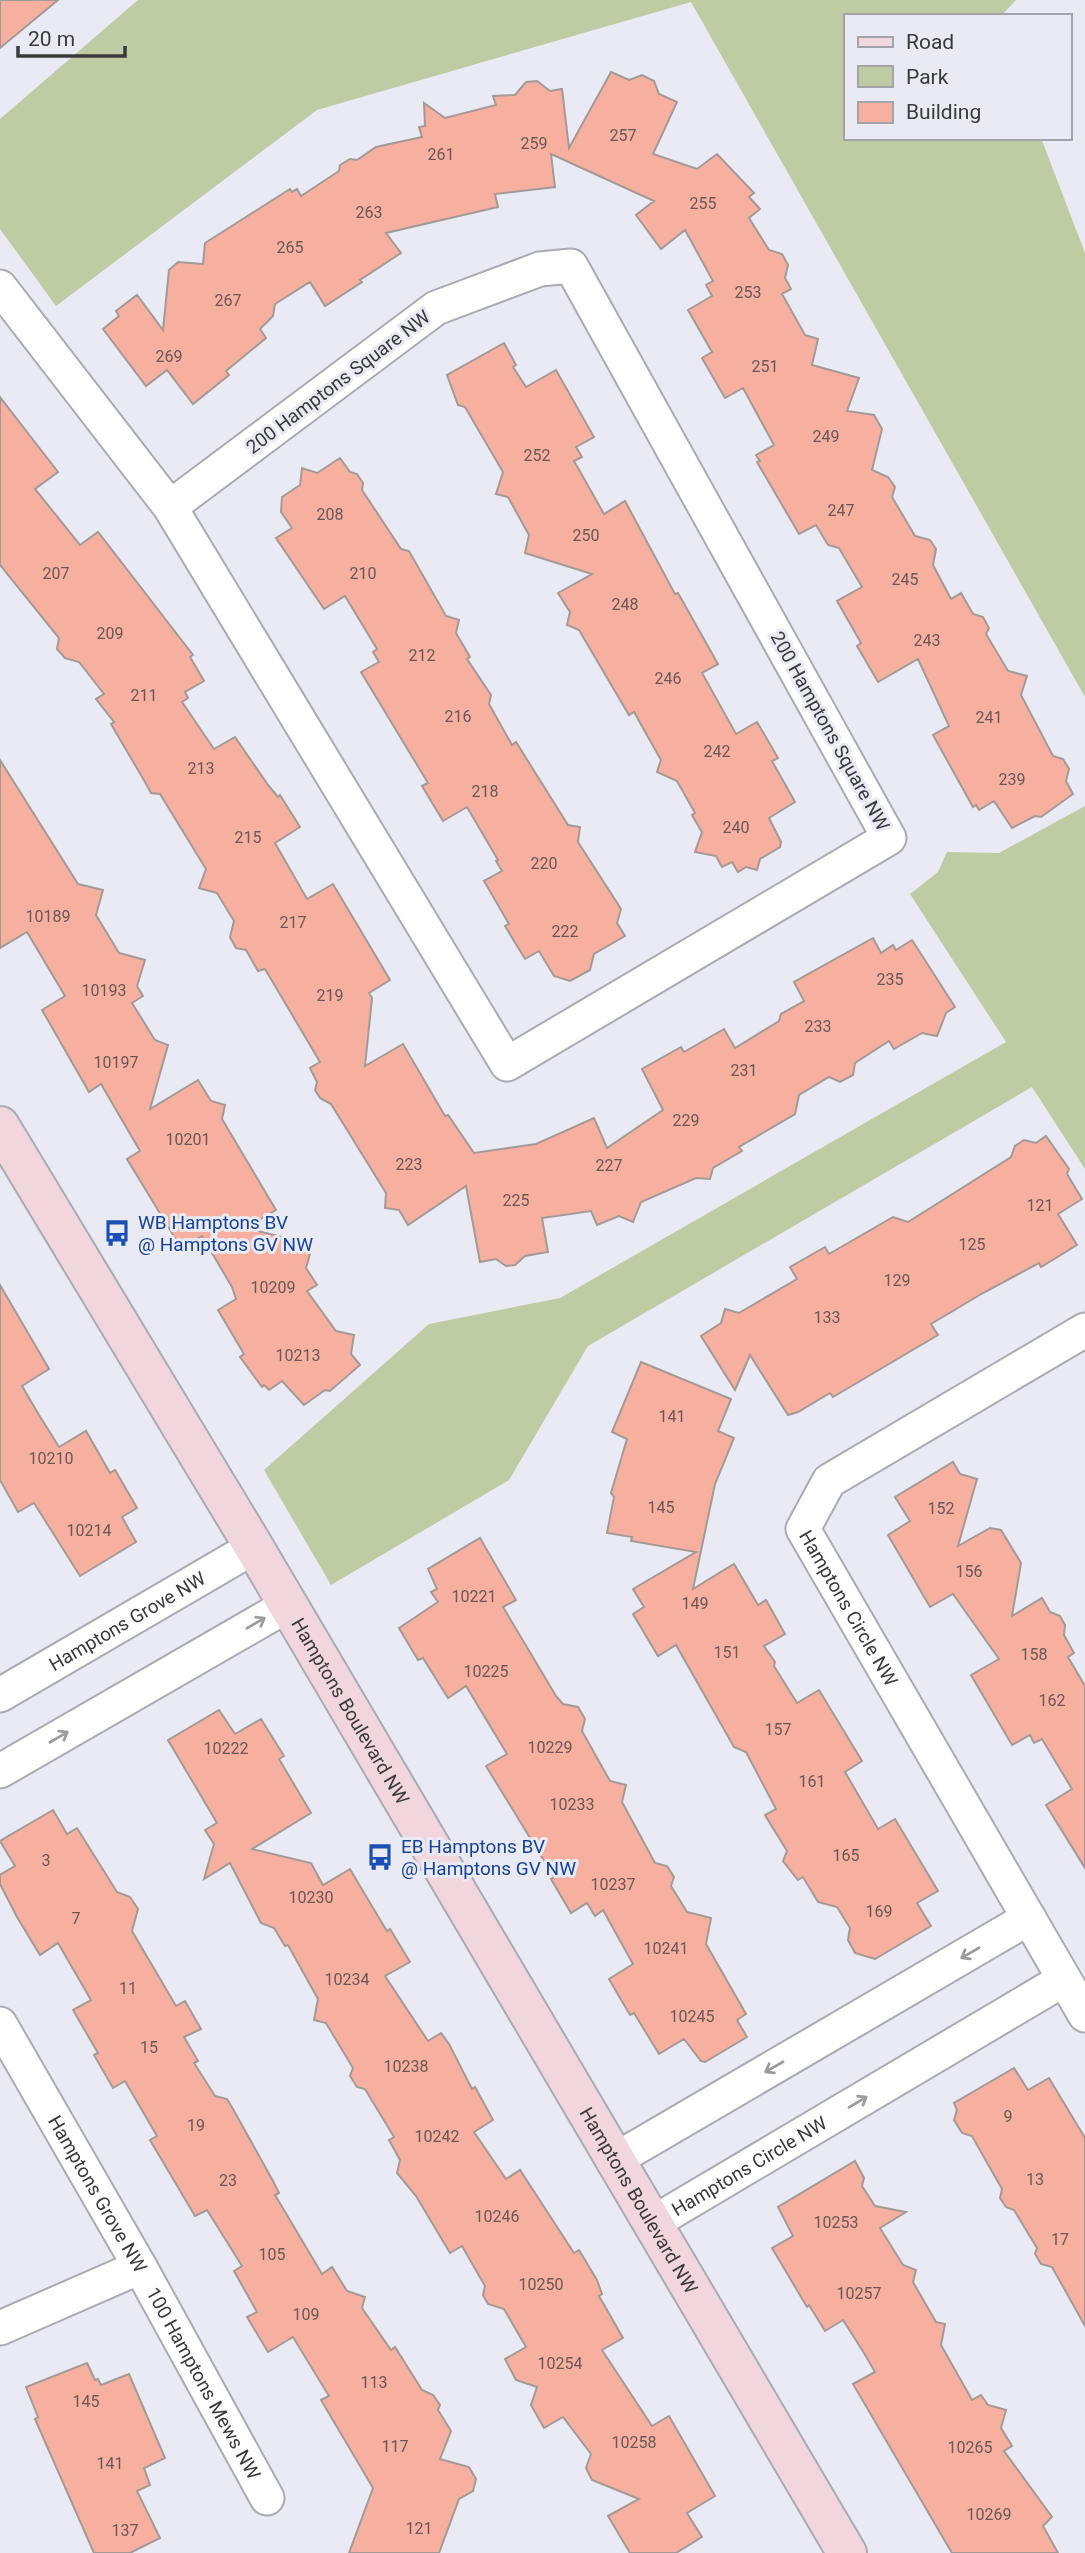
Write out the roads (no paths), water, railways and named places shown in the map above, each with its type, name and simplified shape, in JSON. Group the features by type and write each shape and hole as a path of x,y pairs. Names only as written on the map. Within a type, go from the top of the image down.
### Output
{"street":[{"name":"200 Hamptons Square NW","path":"0,287 170,507 507,1064 889,838 571,266 540,269 436,308 170,507"},
{"name":"Hamptons Boulevard NW","path":"0,1126 254,1547 613,2161 847,2553"},
{"name":"Hamptons Circle NW","path":"1085,1330 829,1481 803,1530 1085,2015"},
{"name":"Hamptons Grove NW","path":"0,1695 254,1547"},
{"path":"0,1771 288,1605"},
{"path":"613,2161 1029,1918"},
{"name":"Hamptons Circle NW","path":"651,2224 1063,1980"},
{"name":"Hamptons Grove NW","path":"0,2024 140,2267 0,2328"},
{"name":"100 Hamptons Mews NW","path":"140,2267 267,2498"}],"place":[{"name":"WB Hamptons BV @ Hamptons GV NW","path":"117,1233"},
{"name":"EB Hamptons BV @ Hamptons GV NW","path":"380,1857"}]}
